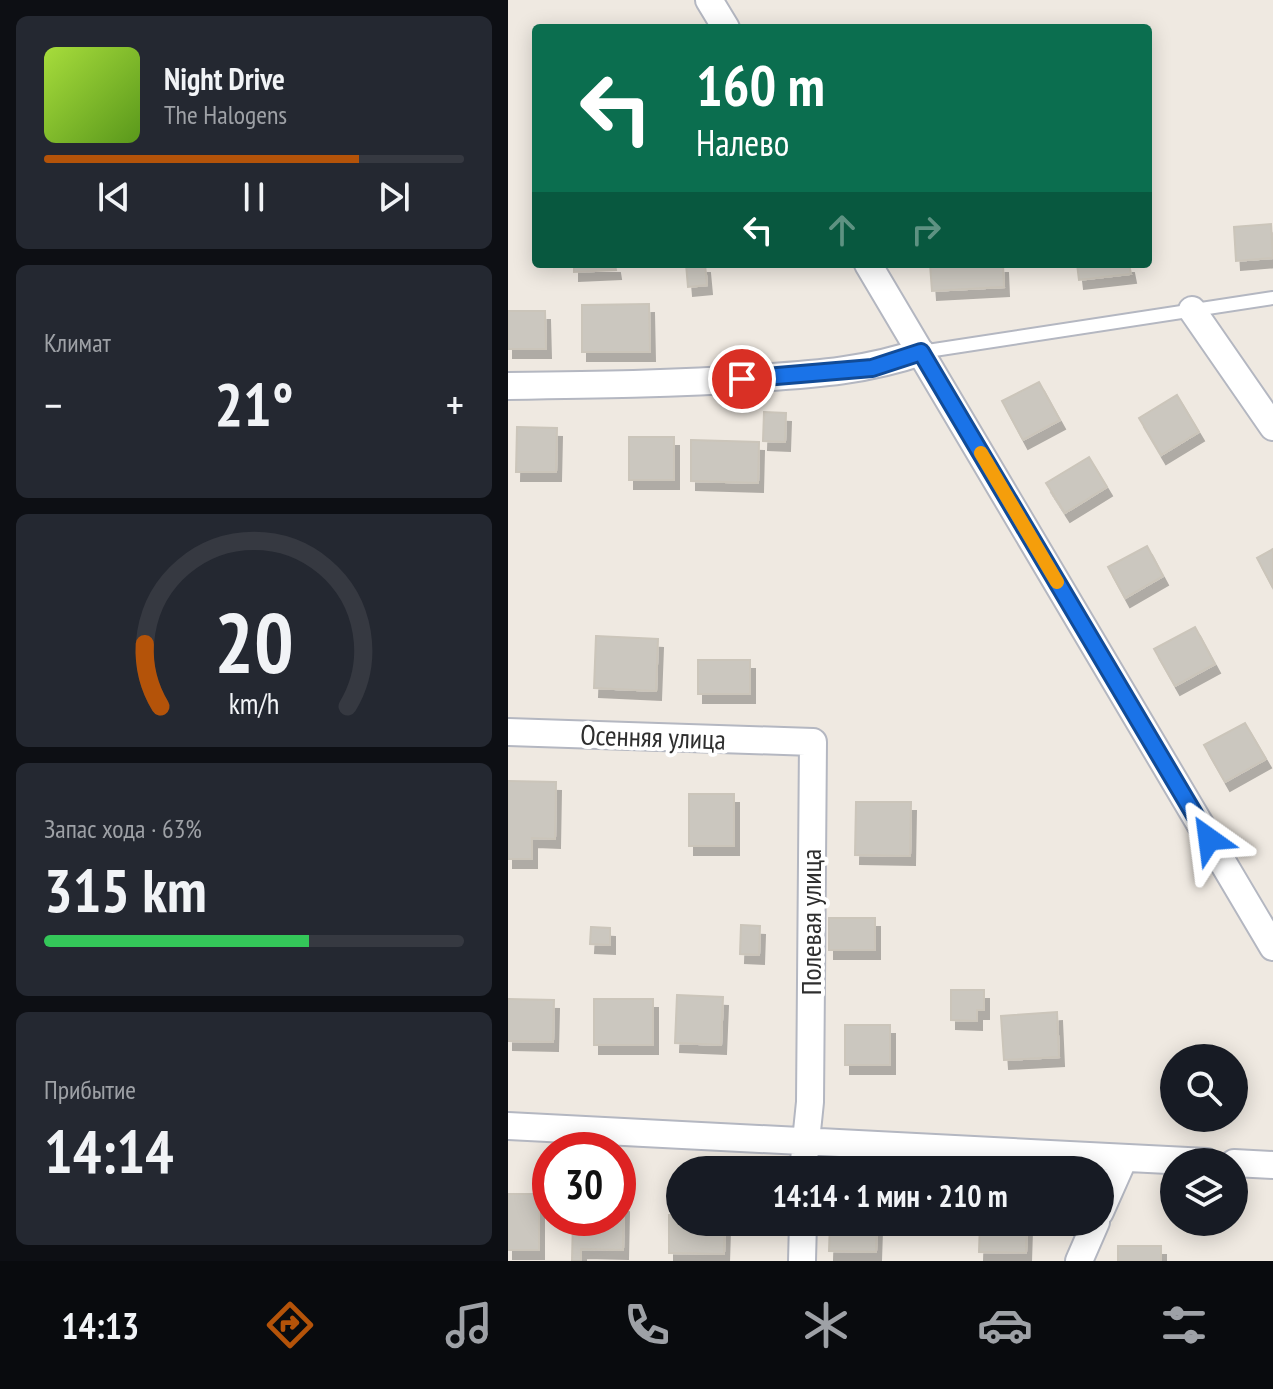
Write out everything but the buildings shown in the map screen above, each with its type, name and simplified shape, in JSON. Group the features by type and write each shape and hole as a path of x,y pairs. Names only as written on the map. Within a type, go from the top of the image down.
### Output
{"street":[{"path":"709,0 724,24"},
{"path":"870,268 1273,947"},
{"path":"1192,310 1273,427"},
{"path":"508,386 664,385 794,375 872,368 921,352"},
{"name":"Осенняя улица","path":"508,732 805,742"},
{"name":"Полевая улица","path":"805,742 810,1102 806,1143"},
{"path":"508,1126 1160,1160"},
{"path":"805,1156 806,1143"},
{"path":"1114,1180 1124,1158"},
{"path":"1248,1164 1273,1165"},
{"path":"802,1261 803,1236"},
{"path":"1079,1261 1090,1236"}],"lane":[{"path":"921,352 1273,298"}],"slow traffic":[{"path":"981,453 1057,582"}],"route":[{"path":"742,379 872,368 921,352 1209,839"}]}
